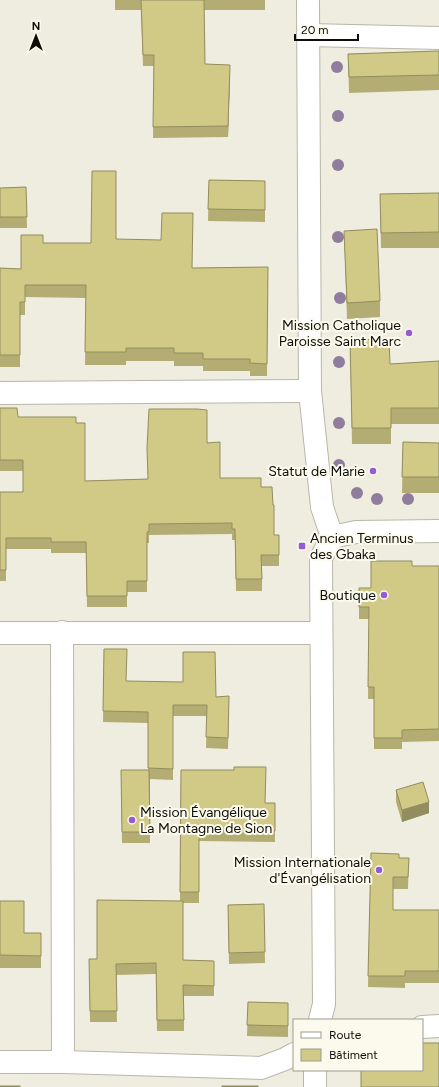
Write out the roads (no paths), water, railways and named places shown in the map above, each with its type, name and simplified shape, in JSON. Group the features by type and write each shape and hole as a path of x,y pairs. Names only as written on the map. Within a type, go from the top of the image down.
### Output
{"street":[{"path":"308,0 310,392 322,507 332,537 321,558 324,1004 320,1019"},
{"path":"308,35 439,38"},
{"path":"0,393 310,392"},
{"path":"332,537 356,532 439,531"},
{"path":"62,632 63,1062"},
{"path":"0,633 321,633"},
{"path":"423,1027 439,1026"},
{"path":"0,1062 63,1062 261,1068 293,1055"},
{"path":"315,1071 315,1087"}],"place":[{"name":"Mission Catholique Paroisse Saint Marc","path":"409,333"},
{"name":"Statut de Marie","path":"373,471"},
{"name":"Ancien Terminus des Gbaka","path":"302,546"},
{"name":"Boutique","path":"384,595"},
{"name":"Mission Évangélique La Montagne de Sion","path":"132,820"},
{"name":"Mission Internationale d'Évangélisation","path":"379,870"}]}
